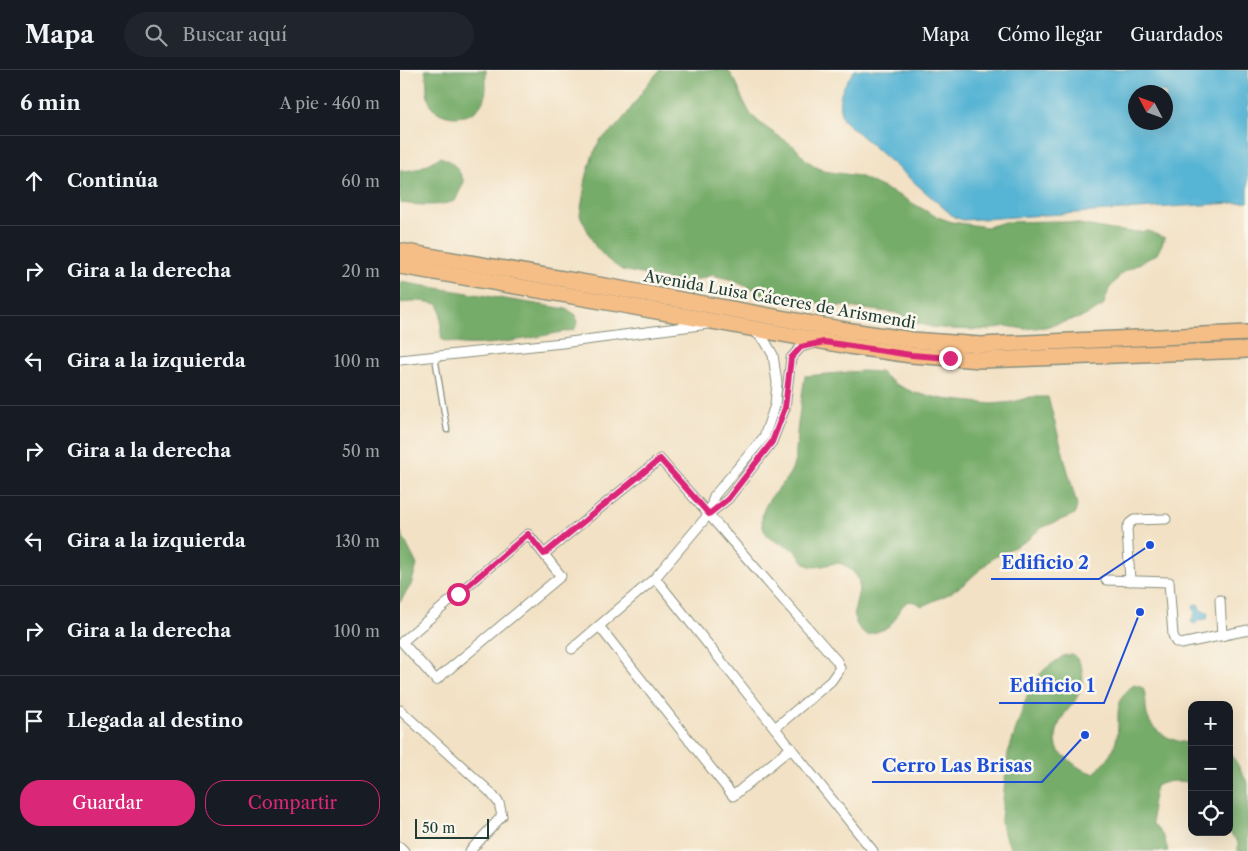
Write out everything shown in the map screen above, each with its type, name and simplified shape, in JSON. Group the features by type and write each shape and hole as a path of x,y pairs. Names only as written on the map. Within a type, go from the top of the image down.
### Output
{"main road":[{"name":"Avenida Luisa Cáceres de Arismendi","path":"400,251 851,331 912,340 981,345 1248,333"},
{"name":"Avenida Luisa Cáceres de Arismendi","path":"400,266 824,342 911,355 981,360 1248,350"}],"street":[{"path":"400,360 674,330 720,322"},
{"path":"572,649 655,578 709,514 728,499 772,442 777,383 773,354 765,340 751,328"},
{"path":"709,514 714,496 775,424 785,408 791,358 801,347 824,342"},
{"path":"544,554 660,459 837,661 840,668 831,681 774,728"},
{"path":"728,479 736,488"},
{"path":"1130,581 1127,528 1134,520 1166,518"},
{"path":"528,534 544,554 561,576 436,680 402,642 528,534"},
{"path":"655,578 873,851"},
{"path":"1106,580 1170,582 1173,635 1176,642 1181,644 1248,630"},
{"path":"1220,600 1222,636"},
{"path":"599,626 733,796 791,748"},
{"path":"400,710 490,792 499,803 502,816 470,851"},
{"path":"400,847 404,851"}],"lane":[{"path":"435,357 447,430"}],"green space":[{"path":"425,70 486,70 485,97 479,108 466,116 458,117 436,111 429,101"},
{"path":"660,70 728,70 736,82 751,115 795,147 806,160 823,171 859,176 935,216 952,222 987,227 1005,222 1061,221 1113,230 1149,231 1165,238 1157,254 1122,273 1109,289 1103,306 1083,317 1045,327 1025,329 1006,326 988,330 932,327 913,322 896,313 764,294 729,279 712,275 692,281 674,281 622,270 607,259 595,246 580,215 586,178 592,157 600,140 615,128 627,114 649,82"},
{"path":"440,157 455,166 464,182 455,201 435,205 400,203 400,170 416,169"},
{"path":"400,282 567,309 576,315 577,324 574,330 507,342 472,344 442,340 441,313 438,304 421,301 400,303"},
{"path":"862,371 880,372 895,384 915,393 943,399 992,404 1013,402 1030,397 1048,397 1077,505 1075,514 1041,528 1026,541 993,558 964,584 949,594 922,606 910,601 906,603 888,627 867,635 859,628 855,620 859,587 854,573 844,565 837,563 818,567 809,566 791,548 770,538 764,530 762,521 763,513 770,498 787,478 794,462 805,376"},
{"path":"400,531 417,565 411,585 400,602"},
{"path":"1072,654 1077,659 1083,677 1077,696 1060,721 1056,739 1060,752 1076,766 1094,773 1108,758 1113,750 1118,733 1119,704 1122,697 1134,685 1143,688 1147,715 1154,727 1165,736 1188,743 1188,782 1173,781 1156,786 1152,805 1153,824 1164,837 1168,851 1013,851 1003,832 1001,818 1008,753 1033,682 1045,669 1063,656"},
{"path":"1233,758 1248,783 1248,851 1238,851 1238,842 1233,836"}],"water":[{"path":"855,70 1248,70 1248,202 963,220 954,217 843,120 840,100 843,88"},
{"path":"1198,604 1201,611 1208,612 1207,619 1199,620 1195,624 1191,622 1195,613 1193,605"}],"place":[{"name":"Edificio 2","path":"1150,545"},
{"name":"Edificio 1","path":"1140,612"},
{"name":"Cerro Las Brisas","path":"1085,735"}],"route":[{"path":"458,594 528,534 544,554 660,459 709,514 728,499 772,442 785,408 791,358 801,347 824,342 911,355 950,358"}]}
